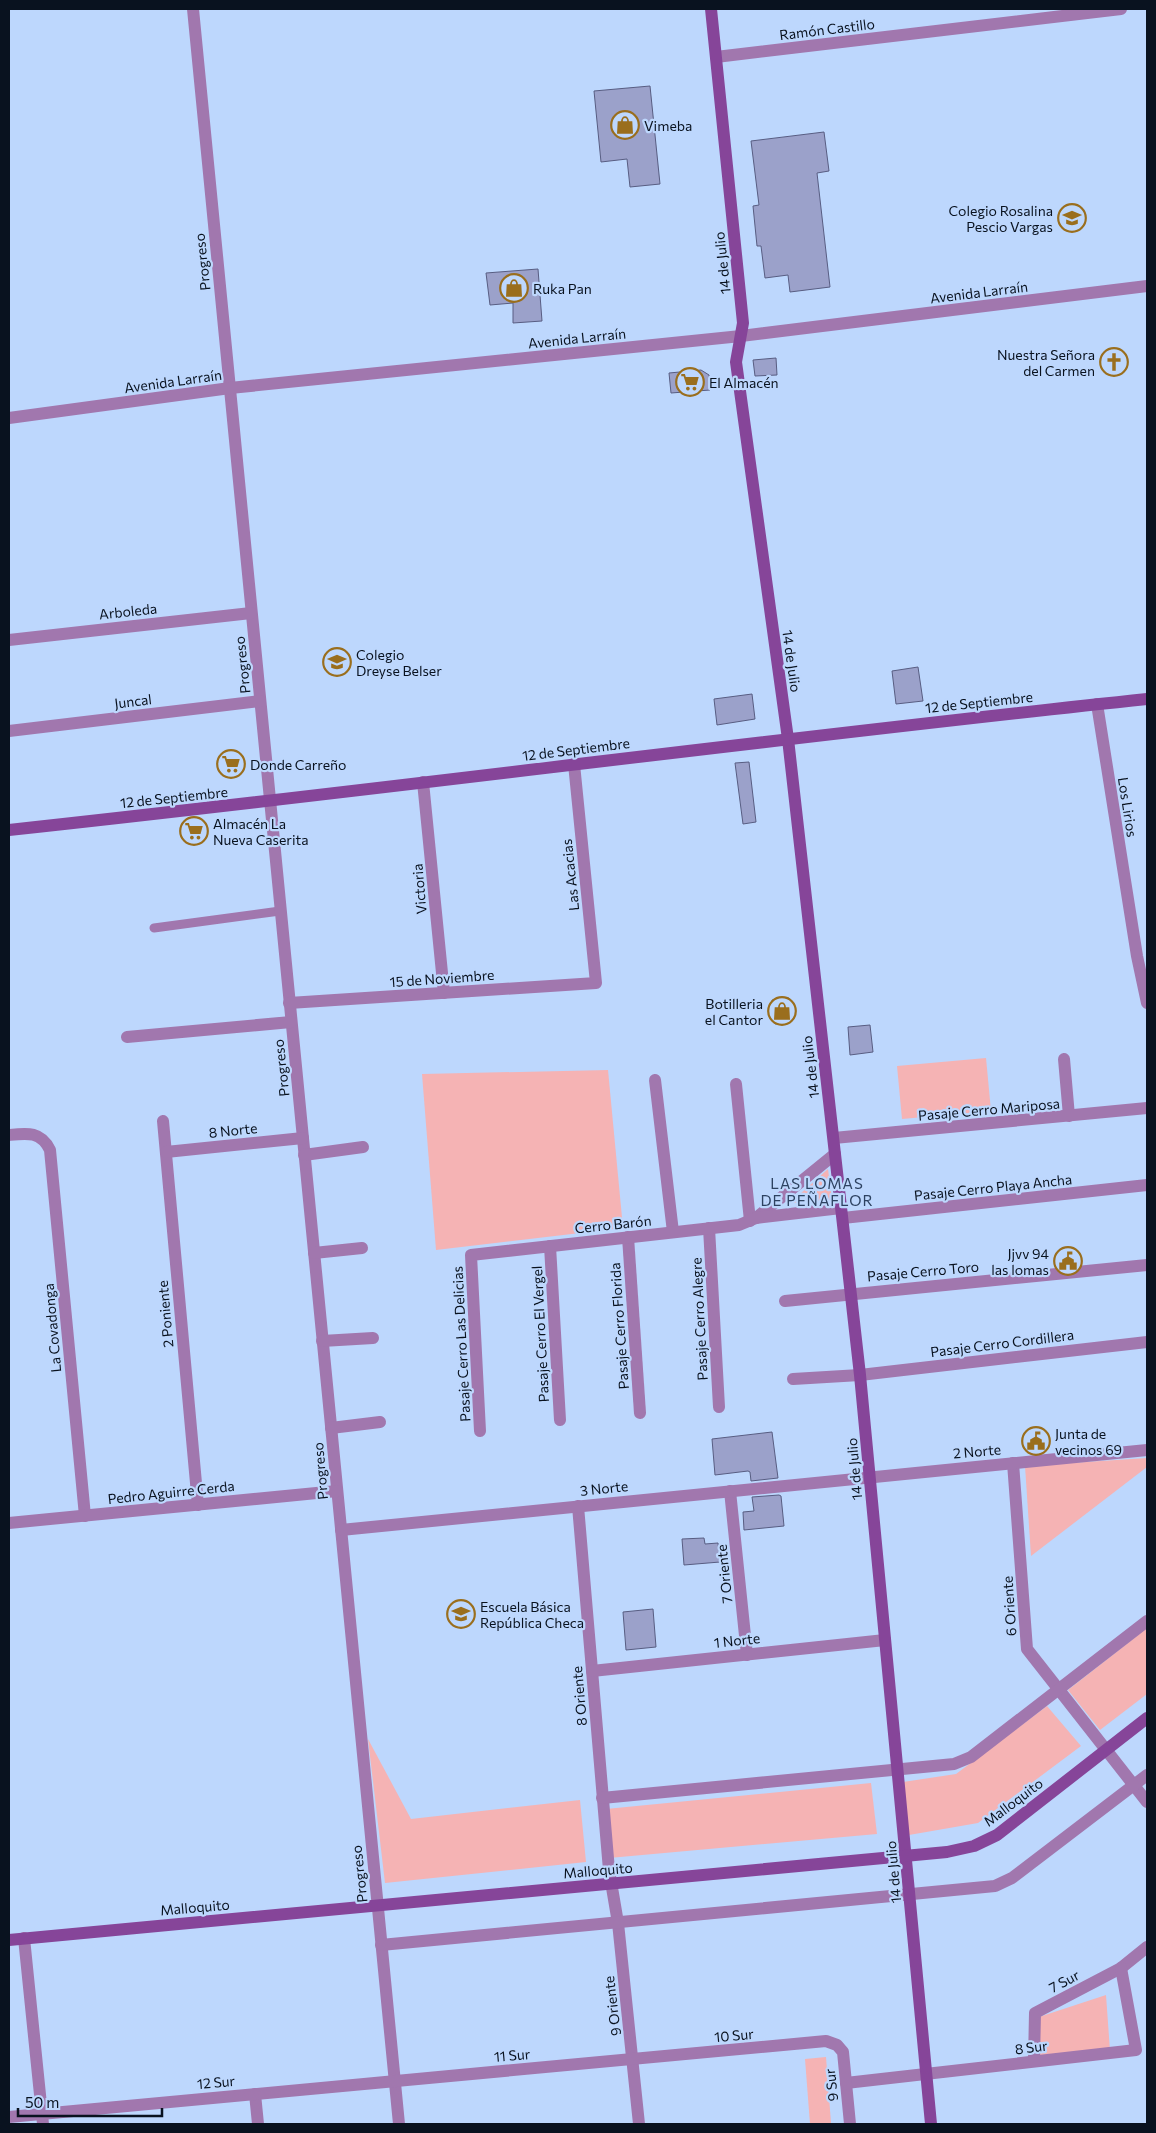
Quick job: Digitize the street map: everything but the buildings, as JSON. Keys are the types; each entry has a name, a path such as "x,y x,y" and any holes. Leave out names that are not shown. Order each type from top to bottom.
{"street":[{"name":"Progreso","path":"193,9 398,2124"},
{"name":"14 de Julio","path":"711,9 744,323 736,362 788,738 834,1138 870,1476 931,2124"},
{"name":"Ramón Castillo","path":"716,57 1121,9"},
{"name":"Avenida Larraín","path":"9,418 230,388 741,336 1147,286"},
{"name":"Arboleda","path":"9,640 252,613"},
{"name":"12 de Septiembre","path":"9,830 270,802 788,738 1147,699"},
{"name":"Juncal","path":"9,731 260,701"},
{"name":"Los Lirios","path":"1097,704 1134,940 1147,1003"},
{"name":"Las Acacias","path":"574,764 596,983"},
{"name":"Victoria","path":"423,782 444,993"},
{"name":"15 de Noviembre","path":"290,1003 596,983"},
{"path":"127,1037 291,1022"},
{"path":"1064,1059 1068,1116"},
{"path":"655,1080 674,1232"},
{"path":"736,1084 753,1219"},
{"name":"Pasaje Cerro Mariposa","path":"834,1138 1147,1108"},
{"name":"2 Poniente","path":"163,1121 198,1505"},
{"name":"La Covadonga","path":"9,1135 33,1134 43,1139 50,1150 85,1516"},
{"name":"8 Norte","path":"166,1152 302,1138"},
{"path":"304,1155 363,1147"},
{"name":"Cerro Barón","path":"471,1255 739,1225 753,1219 835,1154"},
{"name":"Pasaje Cerro Playa Ancha","path":"842,1213 1147,1185"},
{"name":"Cerro Barón","path":"753,1219 842,1213"},
{"name":"Pasaje Cerro Alegre","path":"709,1228 719,1408"},
{"name":"Pasaje Cerro Florida","path":"628,1238 640,1413"},
{"name":"Pasaje Cerro El Vergel","path":"550,1246 560,1420"},
{"path":"314,1254 362,1248"},
{"name":"Pasaje Cerro Las Delicias","path":"471,1255 480,1431"},
{"name":"Pasaje Cerro Toro","path":"785,1301 1147,1265"},
{"path":"322,1340 374,1338"},
{"name":"Pasaje Cerro Cordillera","path":"793,1379 860,1375 1147,1342"},
{"path":"331,1428 380,1422"},
{"name":"2 Norte","path":"870,1476 1147,1450"},
{"name":"6 Oriente","path":"1014,1463 1027,1649 1147,1802"},
{"name":"3 Norte","path":"340,1530 870,1476"},
{"name":"7 Oriente","path":"730,1490 747,1655"},
{"name":"Pedro Aguirre Cerda","path":"9,1523 337,1491"},
{"name":"8 Oriente","path":"578,1506 602,1798 612,1884"},
{"path":"602,1798 946,1766 963,1762 1147,1621"},
{"name":"1 Norte","path":"592,1671 885,1640"},
{"name":"Malloquito","path":"9,1940 906,1857 974,1846 997,1835 1147,1718"},
{"path":"381,1946 995,1886 1007,1882 1147,1774"},
{"name":"9 Oriente","path":"612,1884 634,2059 639,2124"},
{"path":"24,1938 42,2119"},
{"name":"7 Sur","path":"1034,2061 1034,2013 1121,1968 1147,1948"},
{"name":"8 Sur","path":"846,2083 1136,2050 1121,1968"},
{"name":"10 Sur","path":"634,2059 826,2042 837,2045"},
{"name":"9 Sur","path":"837,2045 842,2052 850,2124"},
{"name":"11 Sur","path":"394,2081 634,2059"},
{"name":"12 Sur","path":"9,2117 42,2119 255,2094 394,2081"},
{"path":"255,2094 258,2124"}],"lane":[{"path":"154,928 280,911"}],"shaded area":[{"path":"986,1058 991,1111 902,1119 897,1066"},
{"path":"608,1070 623,1228 436,1250 422,1074"},
{"path":"828,1169 832,1200 790,1203"},
{"path":"1147,1458 1147,1467 1031,1556 1025,1466"},
{"path":"1147,1628 1147,1694 1100,1730 1068,1690"},
{"path":"1047,1706 1081,1746 978,1823 909,1835 903,1782 956,1774"},
{"path":"368,1739 411,1819 580,1800 586,1862 385,1883"},
{"path":"871,1783 877,1834 609,1858 606,1809"},
{"path":"1106,1995 1110,2051 1040,2059 1039,2017"},
{"path":"826,2057 831,2123 810,2124 805,2059"}],"place":[{"name":"Vimeba","path":"625,125"},
{"name":"Colegio Rosalina Pescio Vargas","path":"1072,218"},
{"name":"Ruka Pan","path":"514,288"},
{"name":"Nuestra Señora del Carmen","path":"1114,362"},
{"name":"El Almacén","path":"690,382"},
{"name":"Colegio Dreyse Belser","path":"337,662"},
{"name":"Donde Carreño","path":"231,764"},
{"name":"Almacén La Nueva Caserita","path":"194,831"},
{"name":"Botilleria el Cantor","path":"782,1011"},
{"name":"Jjvv 94 las lomas","path":"1068,1261"},
{"name":"Junta de vecinos 69","path":"1036,1441"},
{"name":"Escuela Básica República Checa","path":"461,1614"}],"district":[{"name":"LAS LOMAS DE PEÑAFLOR","path":"817,1192"}]}
